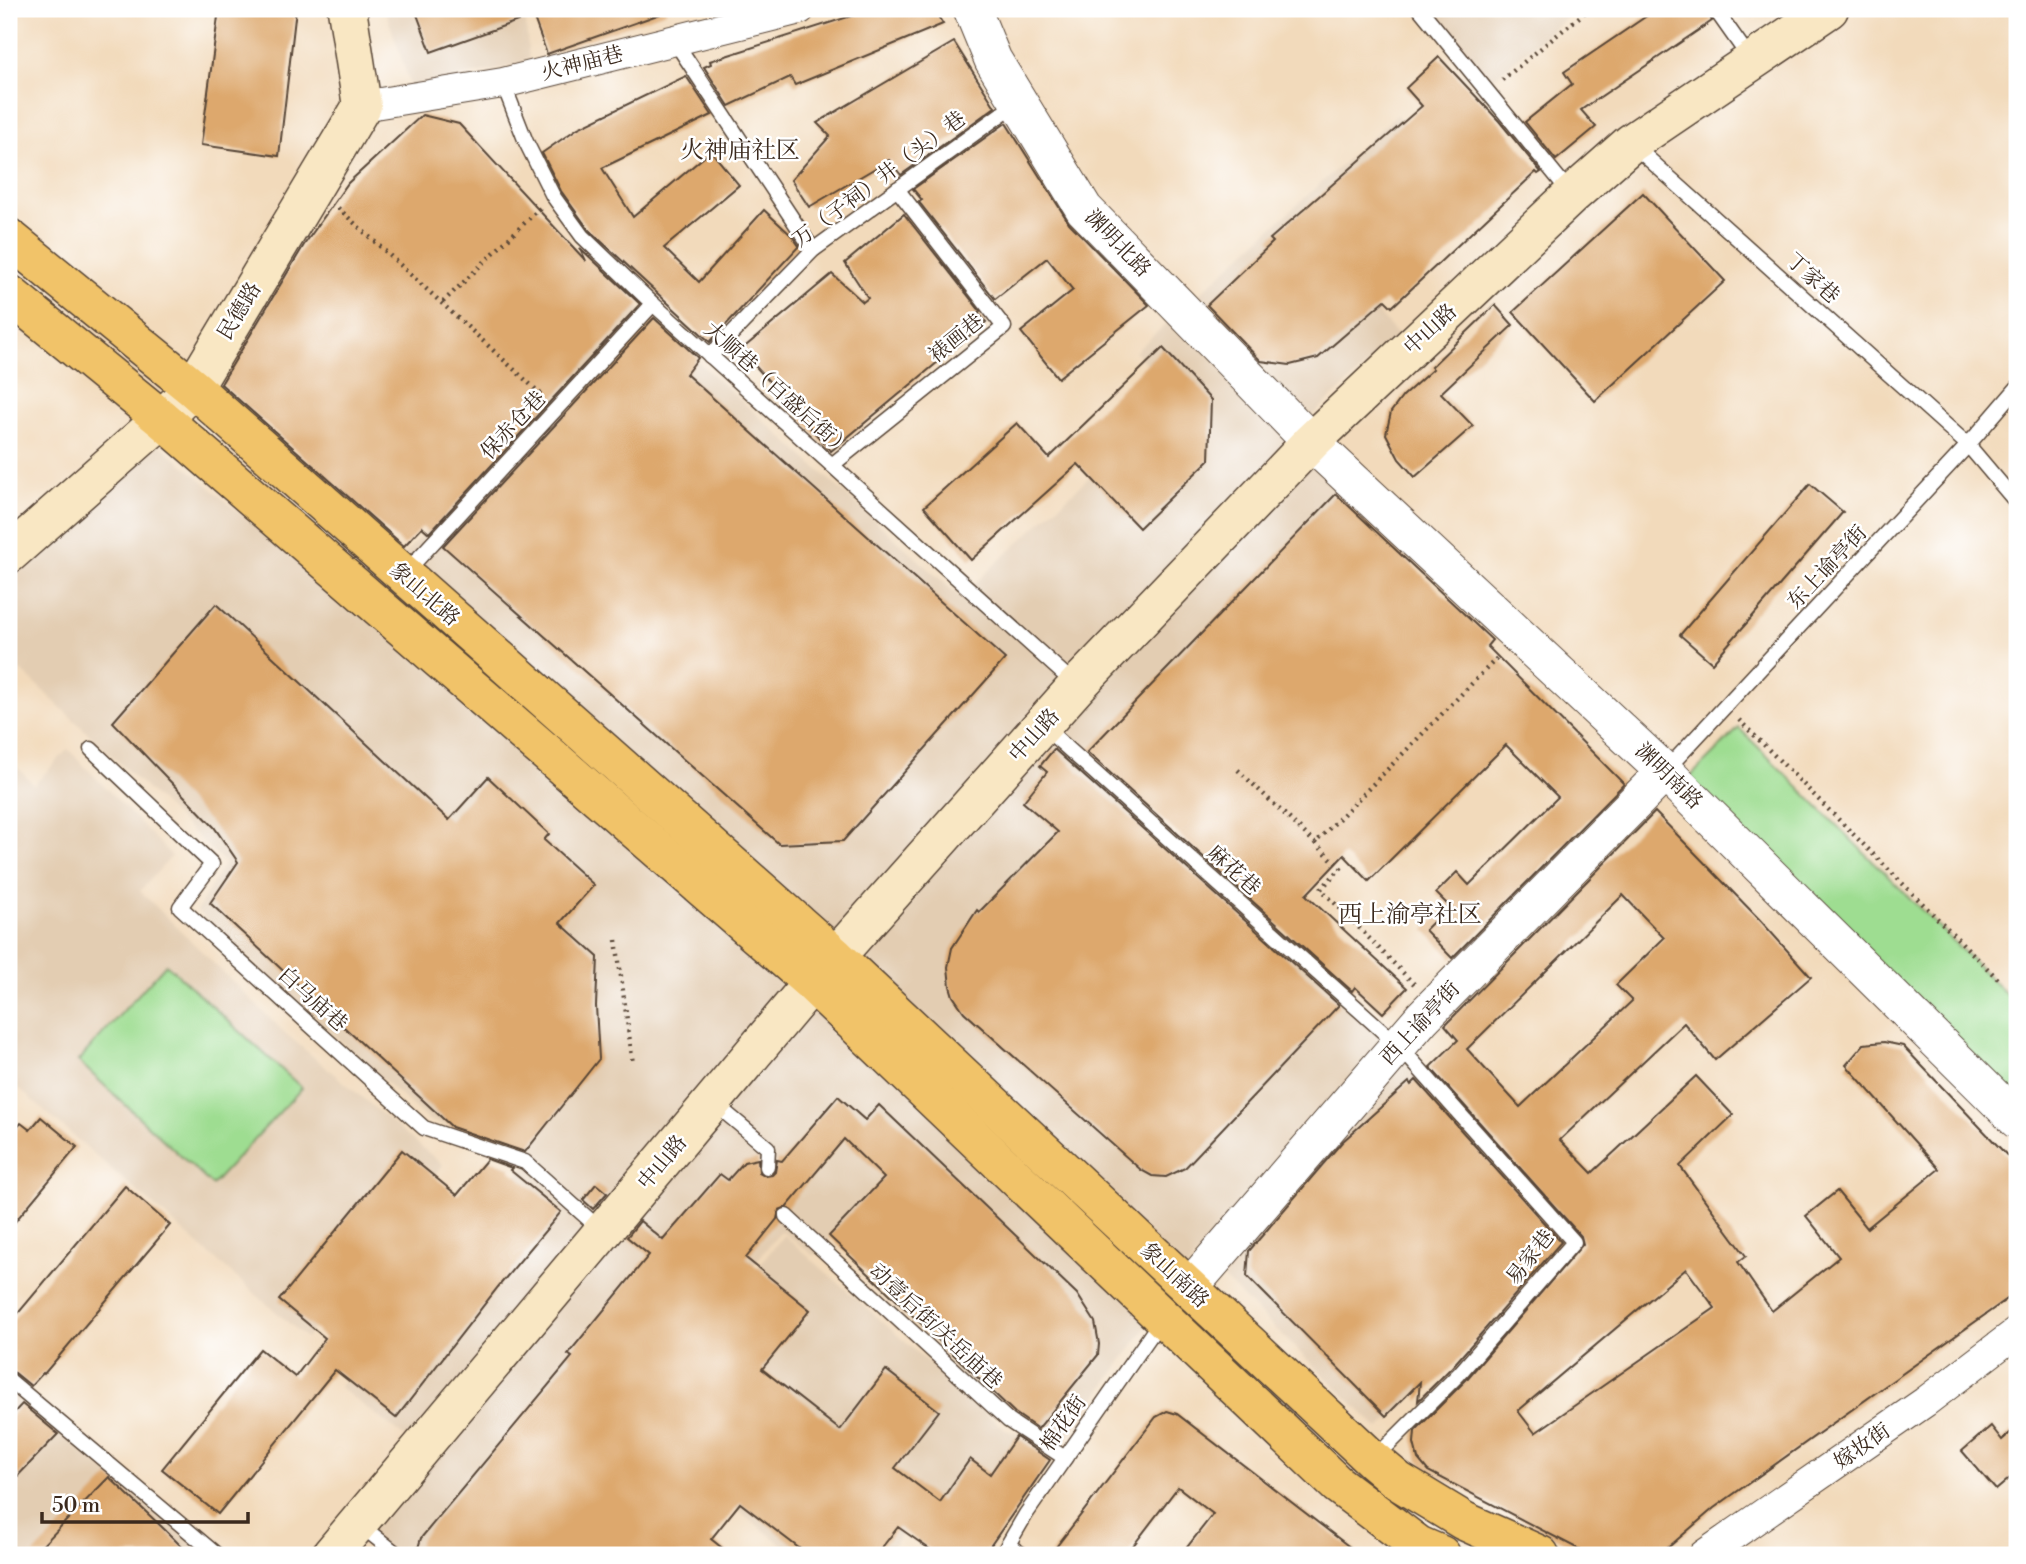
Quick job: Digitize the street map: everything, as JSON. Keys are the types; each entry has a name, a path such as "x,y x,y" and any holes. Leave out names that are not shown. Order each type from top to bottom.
{"main road":[{"path":"347,9 362,106"},
{"name":"中山路","path":"331,1555 824,970 1077,686 1311,442 1572,195 1631,143 1829,9"},
{"name":"民德路","path":"9,554 162,419 193,388 362,106"},
{"name":"象山北路","path":"9,238 193,388 403,575 824,970"},
{"name":"象山北路","path":"9,294 824,970"},
{"name":"象山南路","path":"824,970 1189,1288 1373,1461 1398,1480 1464,1521 1540,1555"},
{"name":"象山南路","path":"824,970 1163,1318 1337,1483 1423,1552"}],"street":[{"name":"火神庙巷","path":"362,106 503,83 674,40 731,17 800,9"},
{"name":"渊明北路","path":"972,9 993,60 1084,209 1311,442"},
{"name":"渊明南路","path":"1311,442 1665,772 2017,1120"},
{"name":"西上谕亭街","path":"1189,1288 1398,1045 1665,772"},
{"name":"嫁妆街","path":"1704,1555 1925,1402 2017,1332"}],"lane":[{"path":"1420,9 1572,195"},
{"path":"1715,9 1752,61"},
{"path":"674,40 813,250"},
{"name":"大顺巷（百盛后街）","path":"503,83 526,142 552,196 582,236 710,356 1077,686"},
{"name":"万（子祠）井（头）巷","path":"710,356 813,250 1018,102"},
{"name":"丁家巷","path":"1631,143 1968,445 2017,503"},
{"name":"裱画巷","path":"832,465 1004,327 897,189"},
{"name":"保赤仓巷","path":"403,575 653,304"},
{"name":"东上谕亭街","path":"1665,772 1968,445 2017,388"},
{"name":"麻花巷","path":"1043,726 1398,1045"},
{"name":"白马庙巷","path":"91,749 212,864 180,907 424,1128 525,1162 603,1232"},
{"name":"易家巷","path":"1373,1461 1459,1374 1574,1242 1398,1045"},
{"path":"713,1101 768,1148 767,1167"},
{"name":"动壹后街/关岳庙巷","path":"786,1216 1009,1421 1065,1458"},
{"name":"棉花街","path":"1005,1550 1026,1514 1163,1318"},
{"path":"10,1383 217,1555"},
{"path":"358,1523 398,1555"},
{"path":"1005,1550 1023,1555"}],"path":[{"path":"1487,91 1589,9"},
{"path":"314,186 443,302 556,409"},
{"path":"443,302 552,196"},
{"path":"1315,843 1519,636"},
{"path":"1726,707 1999,980"},
{"path":"1238,770 1341,868 1321,889 1435,1005"},
{"path":"616,940 633,1064"}],"shaded area":[{"path":"385,9 525,9 529,63 411,87"},
{"path":"1429,9 1577,9 1489,82"},
{"path":"1396,115 1453,176 1346,275 1399,337 1294,432 1366,499 1096,767 1410,1049 1575,1231 1504,1309 1379,1429 1198,1254 1060,1448 1013,1418 987,1395 1042,1338 881,1188 814,1256 781,1231 519,1555 380,1555 341,1524 409,1440 339,1387 535,1155 428,1120 197,911 225,863 21,670 9,680 9,578 159,444 353,610 634,304 960,597 1177,396 1135,352"},
{"path":"68,749 172,856 140,891 286,1034 443,1165 306,1338 18,1088 9,1099 9,758 34,785"},
{"path":"784,1235 1005,1430 1018,1434 1052,1458 984,1555 938,1555 904,1531 887,1555 795,1555 685,1468 704,1332"},
{"path":"17,1387 205,1555 9,1555 9,1397"}],"green space":[{"path":"1739,728 2017,1005 2017,1093 2012,1099 1689,778"},
{"path":"166,964 302,1088 212,1185 78,1061"}],"building":[{"path":"219,9 296,9 279,156 201,145"},
{"path":"415,9 542,9 543,12 431,52"},
{"path":"560,9 666,9 666,12 547,54 534,18"},
{"path":"873,9 933,9 943,24 795,85 790,77 729,106 704,67 711,64 710,61"},
{"path":"1657,9 1706,9 1712,21 1581,110 1596,127 1556,160 1525,122 1572,84 1564,72"},
{"path":"954,42 995,107 901,175 889,160 809,207 791,180 830,136 817,123"},
{"path":"1439,57 1499,121 1541,172 1536,172 1392,307 1385,300 1318,358 1290,365 1261,361 1207,305 1273,242 1270,239 1422,106 1406,88"},
{"path":"686,76 712,115 602,168 633,217 711,151 739,185 664,248 699,282 764,210 799,246 710,342 589,230 561,191 542,153 578,128"},
{"path":"422,115 459,124 586,261 580,248 640,304 429,533 422,527 404,546 221,384 304,245 348,183"},
{"path":"1006,123 1069,223 1149,305 1058,378 1021,332 1073,290 1047,258 995,299 919,202 922,200 913,189"},
{"path":"1643,193 1725,281 1595,401 1513,312"},
{"path":"904,214 986,322 831,451 741,350 832,274 863,302 868,298 845,263"},
{"path":"1495,305 1513,325 1441,393 1473,426 1415,477 1399,459 1386,434 1391,412 1403,396 1433,369 1431,367"},
{"path":"654,318 698,358 686,374 1005,659 843,841 779,844 443,546"},
{"path":"1163,348 1211,400 1209,460 1139,528 1078,464 971,560 924,507 1017,423 1049,458"},
{"path":"1810,484 1843,512 1712,663 1680,635"},
{"path":"1336,494 1492,640 1487,646 1624,784 1452,958 1425,930 1449,906 1436,893 1457,872 1469,885 1558,797 1506,745 1369,881 1344,855 1306,895 1407,988 1383,1013 1355,987 1352,991 1087,752"},
{"path":"216,604 449,820 488,777 549,834 544,840 594,885 560,923 598,957 596,1006 599,1059 525,1152 452,1127 210,903 238,862 214,827 113,722"},
{"path":"1054,749 1339,1005 1185,1168 1166,1177 1152,1176 1141,1170 964,1012 950,986 948,967 952,948 977,910 979,912 1058,832 1023,802 1047,772 1040,766"},
{"path":"1655,812 1760,920 1811,977 1715,1060 1684,1023 1560,1140 1592,1173 1696,1076 1733,1115 1680,1166 1746,1256 1738,1262 1772,1311 1839,1257 1806,1216 1837,1191 1867,1228 1939,1169 1846,1065 1864,1044 1884,1042 1903,1046 2017,1166 2017,1292 1714,1508 1664,1551 1590,1555 1428,1471 1418,1459 1414,1443 1415,1431 1466,1380 1583,1244 1581,1236 1430,1067 1458,1040 1445,1025","holes":["1623,895 1664,938 1616,985 1632,1001 1520,1107 1467,1049","1686,1269 1715,1308 1535,1433 1518,1411"]},
{"path":"1416,1080 1561,1242 1452,1367 1418,1401 1420,1382 1386,1416 1247,1276 1249,1251 1342,1142 1409,1082 1411,1085"},
{"path":"838,1096 865,1120 879,1105 1077,1294 1095,1322 1098,1355 1038,1429 1015,1413 829,1236 884,1178 844,1139 787,1207 779,1210 777,1219 746,1258 810,1310 762,1369 840,1430 886,1370 939,1411 895,1468 940,1502 970,1459 990,1474 1016,1437 1050,1460 984,1555 938,1555 898,1527 876,1555 808,1555 740,1503 711,1539 731,1555 416,1555 421,1538 572,1357 568,1354 649,1255 627,1237 640,1221 663,1240 720,1174 728,1180 744,1162 758,1159 759,1172 766,1176 772,1175 777,1160 782,1161"},
{"path":"41,1117 77,1147 9,1229 9,1137 21,1123 30,1130"},
{"path":"402,1150 457,1195 487,1159 512,1168 510,1170 561,1212 498,1287 396,1418 335,1370 218,1514 162,1469 260,1349 295,1377 325,1338 279,1300"},
{"path":"596,1184 607,1193 593,1209 583,1200"},
{"path":"125,1186 170,1225 31,1386 9,1371 9,1324"},
{"path":"22,1404 58,1434 9,1485 9,1418"},
{"path":"1167,1411 1177,1414 1360,1555 1181,1555 1213,1514 1178,1487 1126,1555 1050,1555 1156,1417"},
{"path":"1991,1426 2002,1440 2017,1427 2017,1472 1996,1490 1962,1451"},
{"path":"109,1477 164,1529 190,1555 33,1555"}],"district":[{"name":"火神庙社区","path":"740,150"},
{"name":"西上渝亭社区","path":"1410,914"}]}
